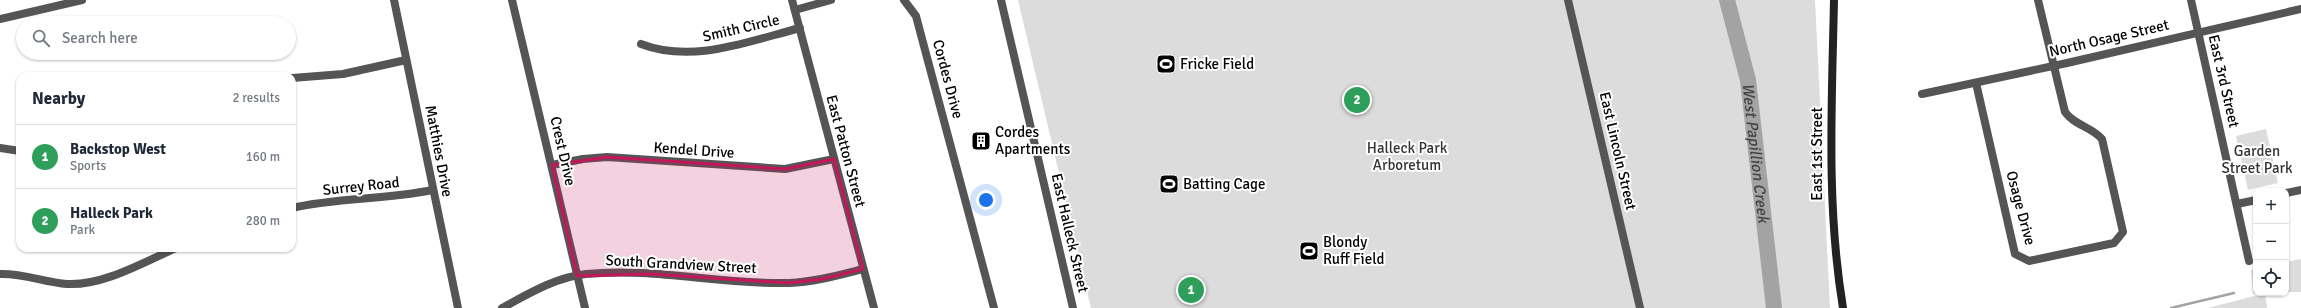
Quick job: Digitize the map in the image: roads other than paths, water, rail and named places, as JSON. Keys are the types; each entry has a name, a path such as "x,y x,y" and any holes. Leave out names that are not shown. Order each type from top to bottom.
{"main road":[{"name":"East 1st Street","path":"1834,0 1830,189 1832,222 1843,308"}],"street":[{"path":"0,19 82,0"},
{"name":"Matthies Drive","path":"394,0 432,190 458,308"},
{"name":"Crest Drive","path":"512,0 585,308"},
{"name":"East Patton Street","path":"792,0 874,308"},
{"path":"795,10 831,0"},
{"name":"Cordes Drive","path":"904,0 916,16 994,308"},
{"name":"East Halleck Street","path":"1001,0 1073,308"},
{"name":"East Lincoln Street","path":"1568,0 1640,308"},
{"path":"2038,0 2053,66"},
{"name":"East 3rd Street","path":"2191,0 2249,261"},
{"name":"North Osage Street","path":"1922,94 2053,66 2301,8"},
{"name":"Smith Circle","path":"641,44 650,48 683,52 714,51 800,28"},
{"path":"296,78 343,74 406,60"},
{"name":"Osage Drive","path":"1976,82 2015,254 2029,261 2114,243 2123,232 2102,139 2097,132 2070,118 2065,110 2053,66"},
{"path":"0,148 16,150"},
{"name":"Kendel Drive","path":"552,165 583,159 607,157 785,169 834,159"},
{"name":"Surrey Road","path":"296,207 341,201 397,197 432,190"},
{"path":"2289,192 2301,190"},
{"path":"2237,204 2253,201"},
{"path":"0,274 68,284 90,281 123,273 168,252"},
{"name":"South Grandview Street","path":"502,308 540,288 577,276 650,274 789,283 822,279 863,269"}],"waterway":[{"name":"West Papillion Creek","path":"1727,0 1748,80 1774,308"},
{"path":"2171,308 2234,293"}],"place":[{"name":"Fricke Field","path":"1166,64"},
{"name":"Halleck Park","path":"1357,100"},
{"name":"Cordes Apartments","path":"981,141"},
{"name":"Batting Cage","path":"1169,184"},
{"name":"Blondy Ruff Field","path":"1309,251"},
{"name":"Backstop West","path":"1191,290"}],"park label":[{"name":"Halleck Park Arboretum","path":"1407,156"},
{"name":"Garden Street Park","path":"2257,160"}]}
